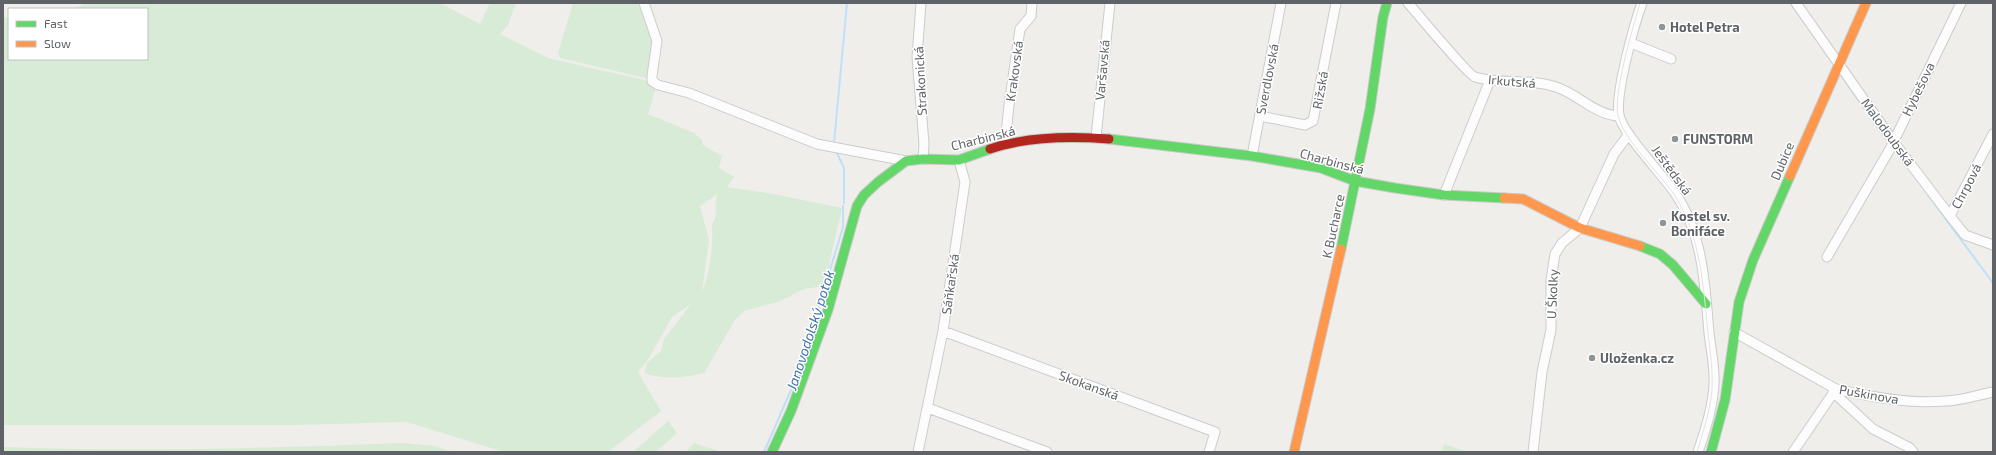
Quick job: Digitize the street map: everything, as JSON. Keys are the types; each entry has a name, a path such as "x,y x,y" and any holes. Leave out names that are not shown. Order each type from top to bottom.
{"street":[{"path":"644,3 657,41 652,81 658,85 689,93 817,144 906,161"},
{"name":"Strakonická","path":"921,3 917,57 924,144 923,159"},
{"name":"Krakovská","path":"1006,144 1009,105 1020,29 1031,16 1032,3"},
{"name":"Varšavská","path":"1096,137 1110,3"},
{"name":"Sverdlovská","path":"1252,156 1281,3"},
{"name":"Rižská","path":"1260,116 1305,125 1313,122 1336,3"},
{"name":"K Bucharce","path":"1294,452 1331,299 1370,109 1383,17 1387,3"},
{"name":"Irkutská","path":"1408,3 1473,77 1490,80 1536,83 1556,87 1608,116 1619,116"},
{"name":"Ještědská","path":"1642,3 1618,97 1619,116 1629,134 1676,195 1693,229 1703,273 1714,384 1712,402 1698,452"},
{"name":"Malodoubská","path":"1796,3 1893,141 1965,235 1993,245"},
{"name":"Dubice","path":"1734,332 1739,302 1753,260 1866,3"},
{"name":"Hybešova","path":"1827,257 1893,141 1961,3"},
{"path":"1631,43 1671,59"},
{"path":"1444,195 1490,80"},
{"name":"U Školky","path":"1533,452 1542,372 1551,330 1552,268 1555,254 1562,243 1580,228 1614,154 1629,134"},
{"name":"Chrpová","path":"1950,216 1993,134"},
{"name":"Charbinská","path":"906,161 923,159 959,160 1006,144 1068,136 1096,137 1252,156 1321,168 1355,181 1444,195 1523,199 1580,228 1630,242 1660,254 1673,265 1706,304"},
{"name":"Sáňkařská","path":"918,452 943,331 965,182 959,160"},
{"path":"772,452 791,411 828,310 857,206 864,195 878,182 906,161"},
{"name":"Skokanská","path":"943,331 1215,432 1209,452"},
{"path":"1711,452 1725,400 1734,332"},
{"name":"Puškinova","path":"1734,332 1835,390 1898,400 1945,402 1993,392"},
{"path":"1792,452 1835,390 1873,429 1910,448 1913,452"},
{"path":"928,408 1047,452"}],"green space":[{"path":"86,3 440,3 480,24 490,3 516,3 508,25 500,34 548,58 648,81 656,88 648,114 694,133 702,140 703,145 722,156 719,168 734,177 727,187 774,194 842,208 830,260 829,280 825,286 804,289 780,301 744,311 735,320 704,373 674,378 659,377 644,373 647,363 661,351 664,339 691,304 672,317 648,360 638,372 661,411 608,452 504,452 407,422 294,425 3,425 3,17 8,18 8,60 148,60 148,8 76,8","holes":["718,194 716,201 716,212 712,224 711,258 708,275 702,292 709,240 700,206"]},
{"path":"573,3 637,3 644,17 653,46 650,79 560,58 558,53"},
{"path":"668,421 677,433 656,452 633,452"},
{"path":"402,443 434,446 453,452 3,452 3,447 202,449"},
{"path":"694,443 722,452 686,452"},
{"path":"1444,444 1467,452 1441,452"}],"waterway":[{"name":"Janovodolský potok","path":"834,143 847,3"},
{"path":"1841,75 1881,132"},
{"name":"Janovodolský potok","path":"836,151 844,168 844,203"},
{"path":"1928,195 1993,283"},
{"name":"Janovodolský potok","path":"799,372 843,227 843,206"},
{"name":"Janovodolský potok","path":"764,452 797,376"}],"tram line":[{"path":"1640,3 1618,92 1618,115 1621,125 1634,146 1675,196 1684,212 1696,245 1704,297 1712,383 1708,414 1697,452"}],"traffic: fast":[{"path":"1341,249 1370,109 1383,17 1387,3"},
{"path":"1109,139 1252,156 1321,168 1355,181 1395,188 1444,195 1504,198"},
{"path":"772,452 791,411 828,310 857,206 864,195 878,182 906,161 923,159 959,160 990,149"},
{"path":"1711,452 1725,400 1739,302 1753,260 1790,176"},
{"path":"1640,246 1660,254 1673,265 1706,304"}],"traffic: slow":[{"path":"1790,176 1866,3"},
{"path":"1504,198 1523,199 1580,228 1640,246"},
{"path":"1294,452 1341,249"}],"traffic: jam":[{"path":"990,149 1034,139 1064,137 1109,139"}],"place":[{"name":"Hotel Petra","path":"1662,27"},
{"name":"FUNSTORM","path":"1675,139"},
{"name":"Kostel sv. Bonifáce","path":"1663,223"},
{"name":"Uloženka.cz","path":"1592,358"}]}
